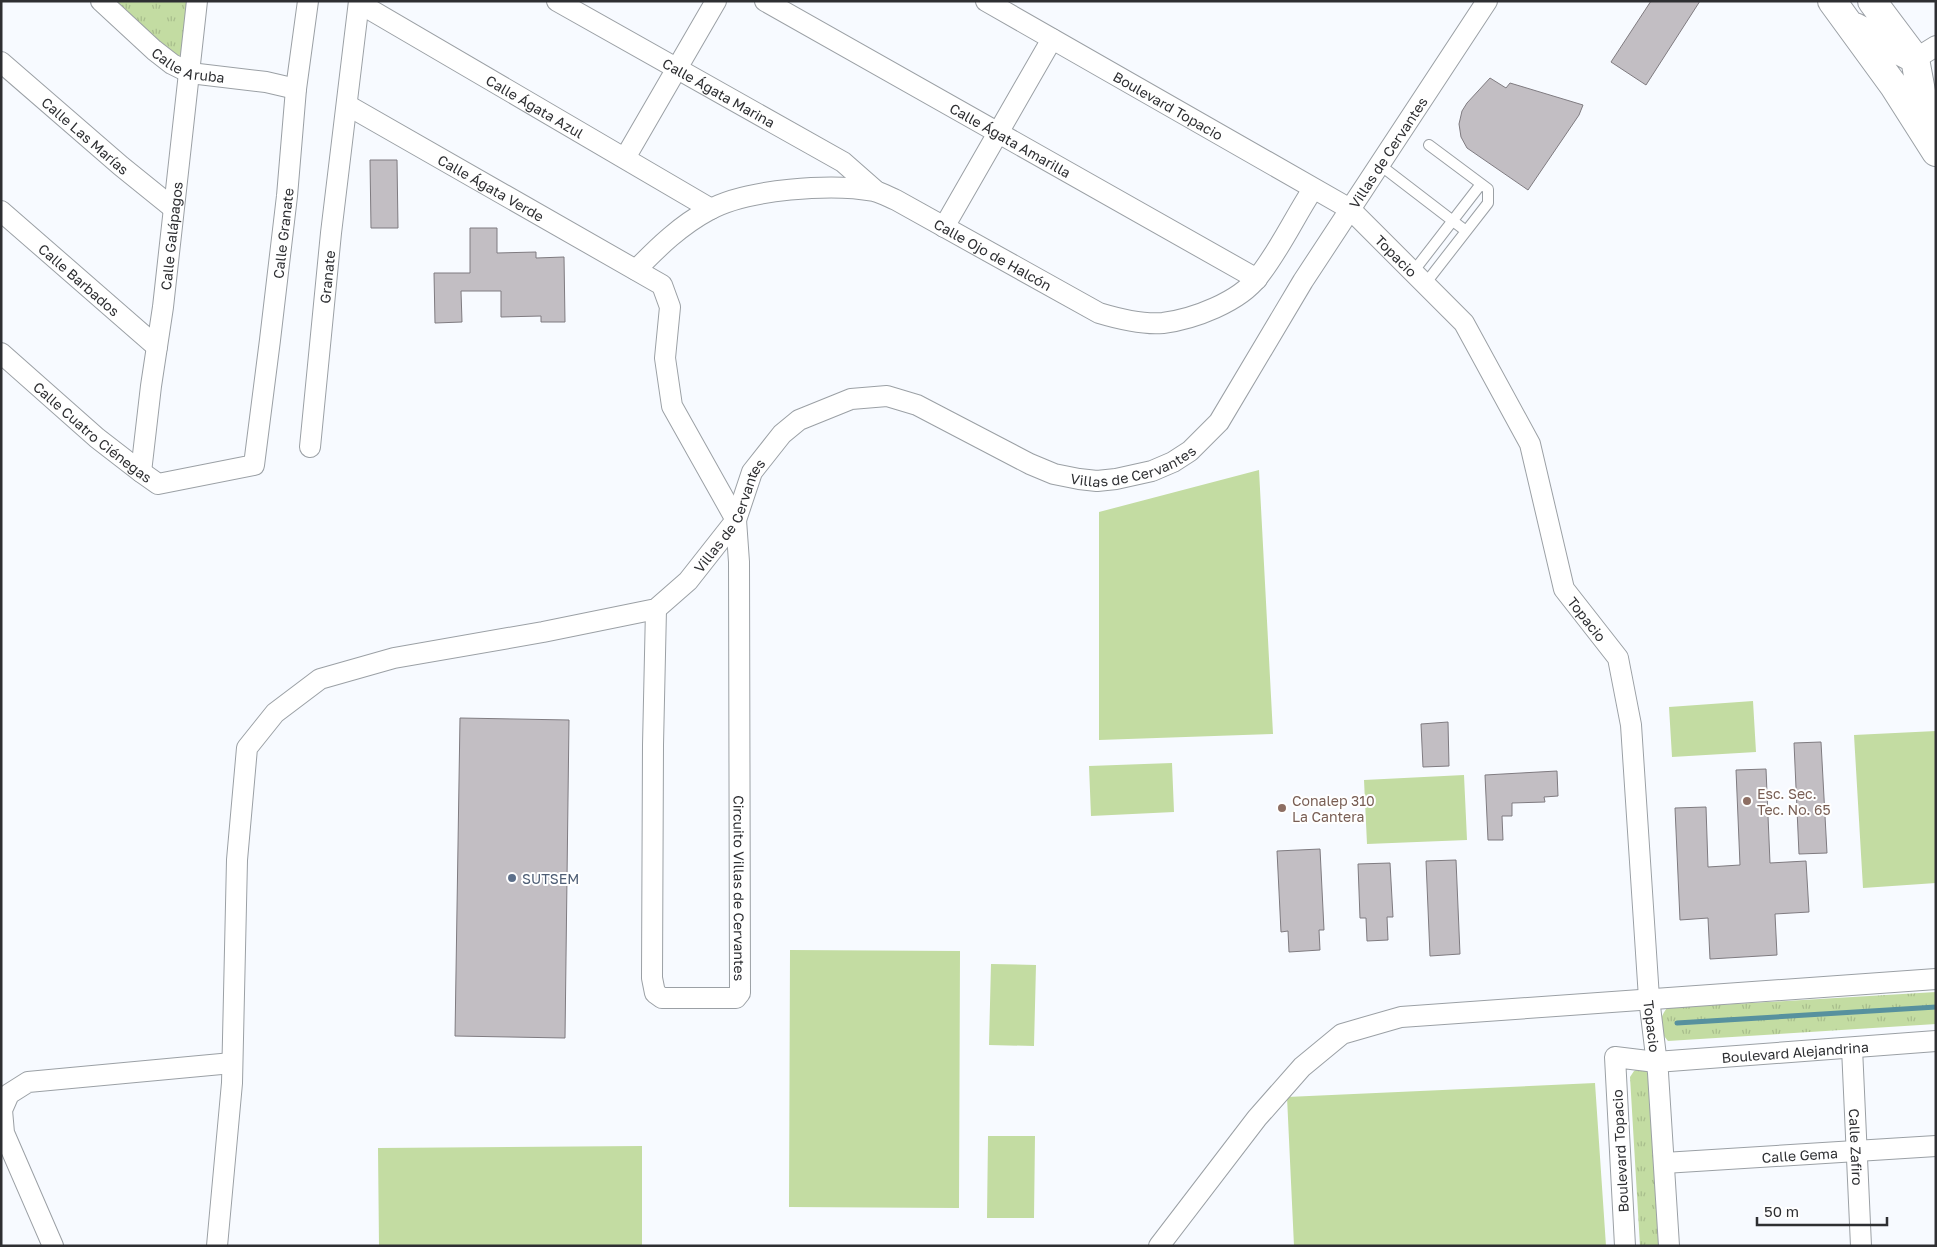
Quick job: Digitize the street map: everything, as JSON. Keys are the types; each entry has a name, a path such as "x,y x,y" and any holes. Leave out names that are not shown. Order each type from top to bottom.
{"main road":[{"path":"1832,1 1850,23 1894,86 1934,150"},
{"path":"1872,1 1925,52 1936,89"},
{"path":"1850,23 1866,34 1925,52"},
{"path":"1925,52 1934,150"}],"street":[{"name":"Calle Aruba","path":"100,1 160,55 172,64 190,73 266,82 296,89"},
{"name":"Calle Galápagos","path":"141,472 163,307 197,1"},
{"name":"Calle Granate","path":"254,465 279,263 296,89 308,1"},
{"name":"Calle Ágata Marina","path":"557,1 842,162 876,192"},
{"path":"625,158 716,1"},
{"name":"Calle Ágata Amarilla","path":"765,1 1257,279"},
{"name":"Boulevard Topacio","path":"986,1 1350,210"},
{"name":"Villas de Cervantes","path":"656,609 688,581 736,520 752,472 782,434 799,420 851,399 887,396 917,405 1030,464 1054,474 1078,479 1097,481 1116,479 1152,471 1173,462 1190,451 1219,422 1303,280 1487,1"},
{"path":"347,105 359,2"},
{"name":"Calle Ágata Azul","path":"359,2 711,209"},
{"path":"944,227 1052,40"},
{"name":"Calle Las Marías","path":"1,62 121,166 173,208"},
{"name":"Calle Ágata Verde","path":"347,105 662,285 670,307 665,358 672,406 736,520"},
{"name":"Granate","path":"310,447 331,233 347,105"},
{"name":"Calle Ojo de Halcón","path":"636,270 684,225 711,209 750,195 782,191 849,189 876,192 896,200 1099,312 1123,320 1162,323 1192,317 1235,297 1257,279 1312,189"},
{"name":"Topacio","path":"1350,210 1464,323 1530,444 1564,589 1618,658 1631,725 1649,998 1656,1062"},
{"name":"Calle Barbados","path":"1,211 157,347"},
{"name":"Calle Cuatro Ciénegas","path":"1,353 97,438 158,484 254,465"},
{"name":"Circuito Villas de Cervantes","path":"656,609 652,865 652,978 655,993 662,998 736,998 740,994 739,562 736,520"},
{"path":"217,1246 232,1063 236,860 247,748 275,713 320,679 394,658 543,632 656,609"},
{"path":"1159,1246 1257,1118 1302,1067 1342,1034 1401,1017 1936,979"},
{"name":"Boulevard Alejandrina","path":"1615,1057 1656,1062 1936,1042"},
{"name":"Calle Zafiro","path":"1852,1048 1855,1151 1861,1246"},
{"name":"Boulevard Topacio","path":"1615,1057 1625,1246"},
{"path":"1656,1062 1669,1246"},
{"path":"53,1246 4,1133 2,1110 10,1094 28,1082 232,1063"},
{"name":"Calle Gema","path":"1664,1163 1936,1146"}],"lane":[{"path":"1419,278 1466,231 1488,203 1488,189 1429,145"},
{"path":"1380,165 1466,231"},
{"path":"1419,278 1453,221 1481,184"}],"green space":[{"path":"114,1 189,1 183,54 177,57"},
{"path":"1259,470 1273,734 1099,740 1099,512"},
{"path":"1753,701 1756,752 1672,757 1669,707"},
{"path":"1936,731 1936,883 1863,888 1854,735"},
{"path":"1172,763 1174,812 1091,816 1089,766"},
{"path":"1464,775 1467,840 1367,844 1364,780"},
{"path":"790,950 960,951 959,1208 789,1207"},
{"path":"991,964 1036,965 1034,1046 989,1045"},
{"path":"1936,992 1936,1024 1668,1041 1662,1033 1660,1025 1667,1008"},
{"path":"1640,1068 1645,1070 1650,1076 1660,1246 1640,1246 1630,1077 1634,1071"},
{"path":"1595,1083 1606,1246 1294,1246 1287,1097"},
{"path":"988,1136 1035,1136 1034,1218 987,1218"},
{"path":"642,1146 642,1246 379,1246 378,1148"}],"building":[{"path":"1651,1 1700,1 1646,85 1611,62"},
{"path":"1490,78 1506,88 1510,83 1583,105 1579,115 1528,190 1467,148 1461,137 1459,124 1462,111"},
{"path":"370,160 397,160 398,228 371,228"},
{"path":"470,228 497,228 497,253 536,252 536,258 564,257 565,322 541,322 541,316 501,317 501,291 461,291 462,322 435,323 434,273 470,273"},
{"name":"SUTSEM","path":"460,718 569,720 565,1038 455,1036"},
{"path":"1448,722 1449,766 1423,767 1421,724"},
{"path":"1821,742 1827,853 1799,854 1794,743"},
{"path":"1766,769 1770,863 1806,861 1809,912 1775,914 1777,955 1710,959 1708,918 1680,920 1675,808 1706,807 1708,867 1740,865 1736,770"},
{"path":"1557,771 1558,796 1544,797 1545,802 1512,803 1512,816 1502,816 1503,840 1488,840 1485,775"},
{"path":"1320,849 1324,930 1319,930 1320,950 1289,952 1288,931 1281,932 1277,851"},
{"path":"1456,860 1460,954 1430,956 1426,861"},
{"path":"1390,863 1393,917 1387,917 1388,940 1367,941 1366,918 1360,918 1358,864"}],"waterway":[{"path":"1677,1023 1936,1007"}],"place":[{"name":"Esc. Sec. Tec. No. 65","path":"1747,801"},
{"name":"Conalep 310 La Cantera","path":"1282,808"},
{"name":"SUTSEM","path":"512,878"}]}
